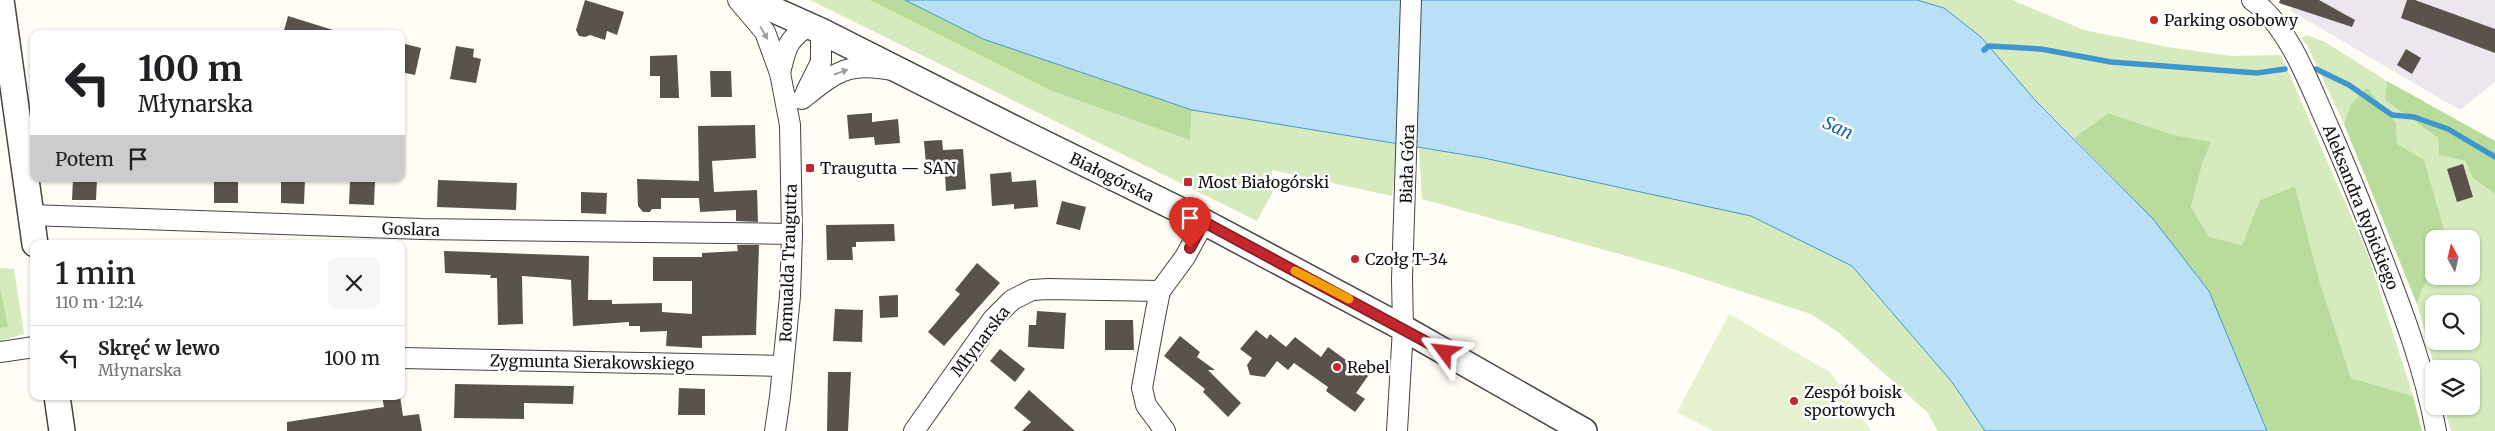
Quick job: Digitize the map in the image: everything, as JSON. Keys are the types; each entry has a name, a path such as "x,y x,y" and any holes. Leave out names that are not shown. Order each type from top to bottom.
{"street":[{"path":"1,0 34,240"},
{"name":"Romualda Traugutta","path":"738,0 765,32 780,73 790,125 792,234 790,304 775,431"},
{"path":"752,0 816,28"},
{"name":"Biała Góra","path":"1403,328 1402,279 1411,0"},
{"name":"Aleksandra Rybickiego","path":"2252,0 2266,10 2297,56 2348,171 2408,325 2429,390 2436,431"},
{"name":"Romualda Traugutta","path":"780,73 786,47 796,34 816,28 821,62 790,125"},
{"name":"Białogórska","path":"816,28 1016,130 1204,222 1403,328 1584,431"},
{"name":"Romualda Traugutta","path":"802,99 834,73 850,68 872,66 907,74"},
{"name":"Goslara","path":"30,215 432,230 792,234"},
{"path":"1165,431 1146,405 1142,388 1160,291 1185,257 1204,222"},
{"name":"Młynarska","path":"914,431 993,319 1012,300 1032,290 1048,289 1160,291"},
{"path":"1397,431 1403,328"},
{"path":"0,352 30,348"},
{"name":"Zygmunta Sierakowskiego","path":"405,358 783,366"},
{"path":"58,400 62,431"}],"shaded area":[{"path":"2287,0 2495,0 2495,82 2460,110 2291,11 2294,3"}],"green space":[{"path":"810,0 869,0 1049,90 1190,139 1192,110 1398,144 1392,196 1272,170 1272,193 1257,221"},
{"path":"869,0 905,0 983,39 1192,110 1190,140 1049,90"},
{"path":"1917,0 2012,0 2084,30 2168,47 2230,56 2281,55 2368,255 2413,396 2351,378 2320,283 2295,186 2260,200 2242,245 2209,237 2191,207 2210,142 2174,135 2108,113 2074,138 1944,8"},
{"path":"2307,35 2325,42 2387,81 2385,100 2438,138 2439,155 2465,161 2473,178 2495,194 2495,431 2451,431 2447,415 2480,415 2480,360 2433,360 2430,350 2480,350 2480,295 2425,295 2425,333 2417,304 2425,285 2480,285 2480,230 2444,230 2424,161 2397,144 2396,123 2367,89 2351,104 2344,124 2307,45 2301,38"},
{"path":"2387,81 2495,141 2495,194 2473,178 2465,161 2439,155 2438,138 2385,100"},
{"path":"2367,88 2396,123 2397,144 2424,160 2444,230 2425,230 2425,285 2417,304 2344,124 2351,104"},
{"path":"2108,113 2174,135 2211,142 2203,161 2191,207 2209,237 2242,245 2260,200 2295,186 2320,283 2351,378 2413,396 2422,431 2267,431 2209,291 2153,219 2074,138"},
{"path":"1419,148 1484,158 1751,216 1852,266 1952,382 1985,431 1938,431 1927,412 1839,333 1811,314 1673,269 1422,199"},
{"path":"0,268 14,269 24,334 0,341"},
{"path":"0,287 8,327 0,328"},
{"name":"Zespół boisk sportowych","path":"1729,314 1830,372 1871,431 1713,431 1677,412"}],"water":[{"name":"San","path":"905,0 1917,0 1944,8 1981,37 2035,100 2153,219 2209,291 2267,431 1985,431 1952,382 1852,266 1751,216 1484,158 1192,110 983,39"}],"building":[{"path":"585,0 624,12 617,35 607,31 605,40 590,35 585,37 579,36 576,30"},
{"path":"2280,0 2319,0 2355,20 2352,27 2279,3"},
{"path":"2407,0 2415,0 2495,29 2495,53 2401,18"},
{"path":"288,16 333,30 284,30"},
{"path":"405,44 421,48 415,75 405,73"},
{"path":"456,46 474,49 473,57 481,59 476,83 450,79"},
{"path":"2406,49 2421,58 2412,74 2397,65"},
{"path":"677,55 679,98 660,98 660,76 650,76 650,56"},
{"path":"710,71 731,71 732,97 711,97"},
{"path":"872,113 872,122 898,119 900,143 875,145 874,137 849,139 847,115"},
{"path":"755,125 756,158 712,161 714,192 757,190 758,222 736,221 736,210 700,212 699,198 661,198 661,209 652,209 650,212 643,212 638,206 637,179 699,181 698,126"},
{"path":"942,140 943,150 963,149 966,189 946,191 945,175 927,176 924,141"},
{"path":"2463,164 2473,197 2457,202 2447,169"},
{"path":"1011,172 1012,182 1036,180 1038,207 1014,209 1014,204 992,206 990,174"},
{"path":"438,180 517,183 516,210 437,207"},
{"path":"73,182 97,182 96,200 72,200"},
{"path":"214,182 238,182 238,203 214,203"},
{"path":"281,182 305,182 304,204 281,203"},
{"path":"350,182 375,182 374,205 349,204"},
{"path":"581,192 607,193 606,214 581,213"},
{"path":"1062,201 1086,207 1080,230 1056,224"},
{"path":"894,224 895,241 856,242 856,247 852,247 853,260 827,260 826,225"},
{"path":"737,245 759,245 756,335 702,336 702,348 666,346 667,331 640,332 640,326 629,326 629,322 573,326 571,280 522,276 523,324 498,325 497,278 490,278 491,275 445,273 444,251 589,256 588,300 612,300 612,304 662,303 662,312 692,314 692,281 653,281 653,257 702,257 702,253 738,251"},
{"path":"977,263 1000,283 944,346 928,332 960,294 955,290"},
{"path":"898,295 898,317 880,318 879,296"},
{"path":"835,309 863,310 862,342 833,341"},
{"path":"1037,311 1066,313 1064,349 1028,347 1029,325 1036,325"},
{"path":"1105,320 1133,320 1134,350 1105,350"},
{"path":"1256,330 1267,339 1270,334 1286,347 1295,337 1321,357 1328,347 1368,376 1356,393 1365,399 1355,412 1326,391 1328,387 1294,363 1288,370 1277,361 1265,377 1250,375 1247,365 1252,358 1240,349"},
{"path":"1180,336 1200,352 1197,357 1215,370 1208,370 1241,403 1228,417 1203,392 1205,389 1164,356"},
{"path":"1000,349 1025,369 1015,382 990,361"},
{"path":"828,372 851,372 848,431 827,431"},
{"path":"455,384 574,386 573,404 524,403 524,419 454,418"},
{"path":"679,388 705,389 705,415 678,415"},
{"path":"1029,390 1075,431 1022,431 1031,422 1014,408"},
{"path":"383,400 401,400 403,416 419,414 422,431 287,431 287,422 384,407"}],"waterway":[{"path":"1984,50 1989,46 2041,49 2111,62 2257,73 2285,69"},
{"path":"2316,69 2349,85 2392,115 2414,117 2448,129 2495,157"}],"slow traffic":[{"path":"1295,271 1349,299"}],"place":[{"name":"Parking osobowy","path":"2154,20"},
{"name":"Traugutta — SAN","path":"810,168"},
{"name":"Most Białogórski","path":"1188,182"},
{"name":"Czołg T-34","path":"1355,259"},
{"name":"Rebel","path":"1337,367"},
{"name":"Zespół boisk sportowych","path":"1794,401"}],"route":[{"path":"1190,248 1204,222 1445,352"}]}
